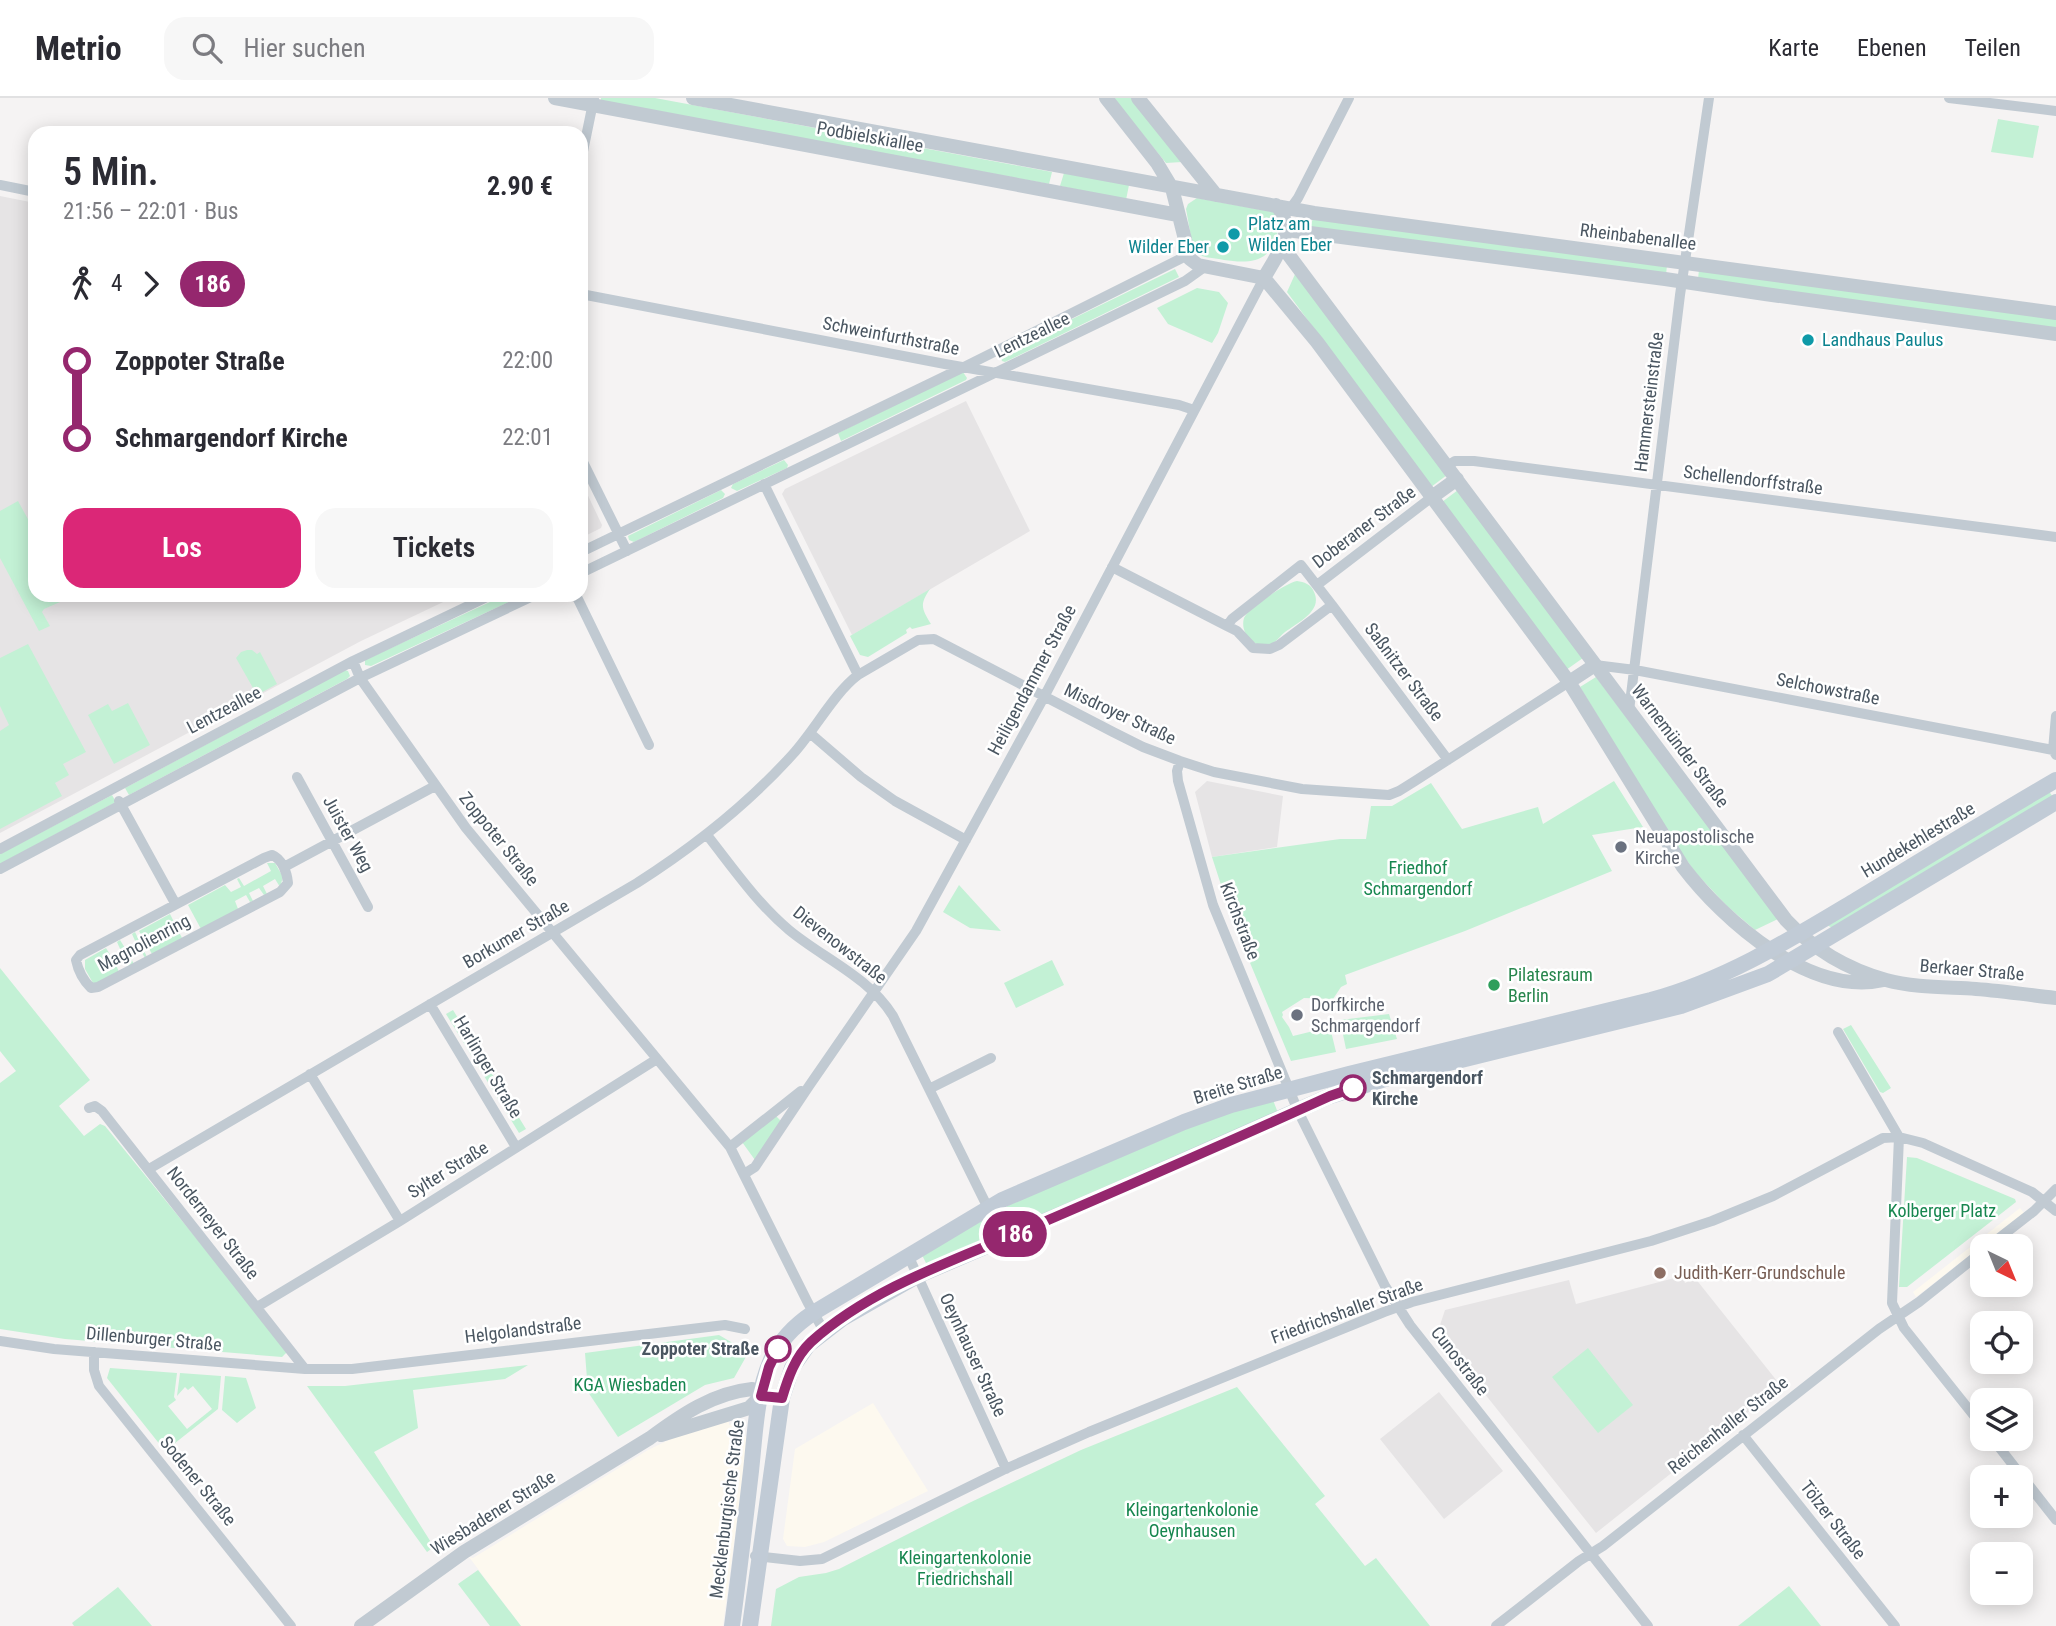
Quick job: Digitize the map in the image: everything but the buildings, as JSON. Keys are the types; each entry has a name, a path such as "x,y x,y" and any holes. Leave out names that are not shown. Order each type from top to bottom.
{"main road":[{"name":"Hundekehlestraße","path":"1799,934 2056,780"},
{"path":"750,1626 782,1398 787,1381 808,1345 824,1331 871,1301 917,1276 1330,1096 1388,1078 1681,1006 1771,973 2056,802"},
{"name":"Breite Straße","path":"761,1396 769,1367 778,1349 799,1323 813,1312 988,1208 1063,1174 1184,1122 1231,1105 1673,994 1726,973 1799,934"},
{"name":"Mecklenburgische Straße","path":"732,1626 761,1396"}],"street":[{"name":"Podbielskiallee","path":"555,98 593,101 1178,215"},
{"name":"Podbielskiallee","path":"693,98 1172,188"},
{"path":"1106,98 1157,163 1172,188 1188,255 1193,262 1264,278 1311,334 1569,682 1683,867 1736,924 1770,949"},
{"path":"1138,98 1216,195"},
{"path":"1264,278 1282,246 1285,215 1349,98"},
{"name":"Hammersteinstraße","path":"1629,710 1681,282 1709,98"},
{"path":"1949,98 2056,111"},
{"path":"588,126 593,101"},
{"path":"1056,191 1060,167"},
{"path":"0,185 28,191"},
{"path":"1172,188 1216,195"},
{"name":"Rheinbabenallee","path":"1216,195 1285,215 1681,282 2056,334"},
{"name":"Rheinbabenallee","path":"1285,215 1314,213 2056,313"},
{"name":"Warnemünder Straße","path":"1282,246 1786,920 1815,947"},
{"name":"Lentzeallee","path":"588,549 964,367 1188,255"},
{"name":"Lentzeallee","path":"588,570 1185,281 1206,266"},
{"name":"Heiligendammer Straße","path":"744,1174 755,1167 916,931 1044,697 1264,278"},
{"name":"Schweinfurthstraße","path":"588,296 1179,405 1194,410"},
{"path":"787,453 795,468"},
{"name":"Schellendorffstraße","path":"1447,466 1455,461 1474,461 2056,537"},
{"path":"588,472 627,551"},
{"path":"1432,497 1457,479"},
{"path":"723,483 731,500"},
{"path":"764,484 858,675"},
{"name":"Doberaner Straße","path":"1317,585 1432,497"},
{"path":"1227,626 1232,619 1301,565 1317,585"},
{"path":"1112,567 1237,631 1253,648 1270,649 1279,645 1332,605"},
{"name":"Saßnitzer Straße","path":"1317,585 1448,760"},
{"name":"Lentzeallee","path":"0,849 352,661 476,602"},
{"name":"Lentzeallee","path":"0,869 360,678 520,602"},
{"path":"579,602 649,746"},
{"name":"Misdroyer Straße","path":"858,675 918,640 939,640 1143,747 1180,761 1214,772 1289,787 1389,795 1569,682"},
{"path":"352,661 360,678"},
{"path":"1569,682 1595,664"},
{"name":"Selchowstraße","path":"1595,664 2055,753"},
{"name":"Borkumer Straße","path":"149,1169 646,877 707,835 757,791 810,734 848,683 858,675"},
{"name":"Zoppoter Straße","path":"360,678 466,828 730,1147 824,1331"},
{"path":"2055,753 2056,716"},
{"path":"810,734 895,800 966,840"},
{"name":"Kirchstraße","path":"1180,761 1178,780 1213,905 1289,1089"},
{"name":"Juister Weg","path":"297,777 368,907"},
{"path":"284,867 435,786"},
{"path":"113,789 121,805"},
{"name":"Magnolienring","path":"121,805 175,903"},
{"name":"Dievenowstraße","path":"707,835 751,891 778,919 799,937 860,978 893,1016 988,1208"},
{"name":"Magnolienring","path":"264,858 278,858 284,867 288,883 280,892 98,987 91,988 77,966 76,960 80,955 175,903 264,858"},
{"name":"Berkaer Straße","path":"1815,947 1841,962 1886,980 2056,998"},
{"name":"Berkaer Straße","path":"1770,949 1816,973 1840,980 1860,983 1886,980"},
{"name":"Harlinger Straße","path":"430,1004 516,1147"},
{"path":"1838,1032 1899,1137 1892,1303 1904,1328 1970,1411"},
{"path":"929,1089 991,1058"},
{"name":"Sylter Straße","path":"257,1307 400,1221 657,1059"},
{"path":"310,1074 400,1221"},
{"name":"Heiligendammer Straße","path":"730,1147 808,1086"},
{"name":"Cunostraße","path":"1289,1089 1385,1286 1410,1325 1648,1626"},
{"name":"Norderneyer Straße","path":"89,1108 95,1106 102,1111 305,1369"},
{"path":"1899,1137 1920,1142 2032,1192 2056,1211"},
{"name":"Friedrichshaller Straße","path":"742,1554 800,1561 822,1559 1006,1469 1149,1406 1398,1307 1651,1241 1703,1224 1773,1196 1883,1138 1899,1137"},
{"path":"2004,1234 2056,1189"},
{"name":"Oeynhauser Straße","path":"908,1255 1006,1469"},
{"name":"Reichenhaller Straße","path":"1496,1626 1970,1261"},
{"name":"Helgolandstraße","path":"305,1369 352,1368 725,1325 745,1329"},
{"name":"Dillenburger Straße","path":"0,1340 54,1349 305,1369"},
{"name":"Sodener Straße","path":"94,1352 94,1370 99,1386 291,1626"},
{"path":"761,1396 782,1398"},
{"name":"Wiesbadener Straße","path":"361,1626 464,1552 650,1438 749,1408 761,1396"},
{"name":"Tölzer Straße","path":"1743,1435 1895,1626"},
{"path":"2002,1451 2056,1520"}],"shaded area":[{"path":"0,196 28,202 28,602 443,602 361,641 0,833"},
{"path":"966,401 1030,531 852,635 782,494 785,489"},
{"path":"588,496 602,525 588,534"},
{"path":"1207,781 1283,796 1277,847 1212,857 1195,792"},
{"path":"2020,1208 2024,1213 1997,1234 1987,1234"},
{"path":"1970,1247 1970,1255 1916,1297 1913,1292"},
{"path":"1682,1276 1685,1283 1695,1278 1781,1386 1596,1533 1437,1334 1445,1310 1569,1280 1576,1304"},
{"path":"1439,1392 1503,1471 1444,1519 1380,1439"},
{"path":"873,1403 928,1491 824,1542 805,1547 787,1546 783,1539 795,1449"},
{"path":"729,1421 729,1425 741,1425 744,1436 748,1437 723,1626 521,1626 469,1557 473,1558 648,1450 673,1438"}],"green space":[{"path":"601,98 655,98 1052,172 1049,184 601,101"},
{"path":"1113,98 1131,98 1182,162 1166,163"},
{"path":"1998,119 2039,126 2033,158 1991,152"},
{"path":"1064,173 1129,185 1126,200 1060,186"},
{"path":"1197,198 1274,212 1278,229 1272,247 1262,257 1240,262 1196,254 1186,209 1188,204"},
{"path":"1313,218 1667,265 1666,275 1310,228"},
{"path":"1175,269 1179,277 1005,362 1002,361 1000,354"},
{"path":"1699,269 2056,317 2056,329 1698,280"},
{"path":"1296,272 1447,475 1431,487 1287,292"},
{"path":"1197,288 1219,292 1228,303 1212,343 1168,324 1157,308"},
{"path":"963,372 966,380 841,441 838,433"},
{"path":"784,460 787,468 737,491 731,488 733,484"},
{"path":"721,490 725,494 723,498 634,542 629,540 628,536"},
{"path":"1458,490 1583,658 1566,670 1442,502"},
{"path":"18,501 28,519 28,602 60,602 44,609 42,612 50,626 39,631 0,558 0,511"},
{"path":"1297,581 1313,589 1316,599 1312,610 1273,643 1256,644 1244,630 1244,618 1252,608"},
{"path":"930,589 923,607 931,624 912,629 910,627 906,630 907,633 868,657 860,655 850,636"},
{"path":"490,602 509,602 371,666 365,665 365,660"},
{"path":"28,644 86,752 63,764 69,775 55,783 62,796 0,829 0,731 9,725 0,706 0,658"},
{"path":"247,650 257,654 260,652 277,684 257,695 236,658"},
{"path":"345,670 350,676 347,679 129,795 125,788"},
{"path":"1596,677 1778,919 1755,930 1727,906 1695,872 1580,687"},
{"path":"128,703 150,745 114,764 88,715 108,704 112,711"},
{"name":"Friedhof Schmargendorf","path":"1614,781 1643,827 1592,835 1612,871 1465,931 1345,975 1347,984 1341,987 1333,999 1304,998 1282,1012 1293,1036 1330,1027 1336,1052 1291,1061 1233,922 1212,857 1340,839 1366,839 1371,806 1392,806 1431,783 1462,829 1538,807 1543,824"},
{"path":"2048,790 2053,797 1834,929 1827,925"},
{"path":"112,795 116,802 0,864 0,854"},
{"path":"267,863 275,863 283,877 280,887 275,879 263,886 267,894 264,895 259,888 249,893 253,901 250,902 246,895 235,901 238,909 201,929 188,905 225,885 231,892 241,887 237,879 239,878 244,886 271,871"},
{"path":"959,885 1001,931 970,928 943,912"},
{"path":"170,914 182,938 152,954 139,931"},
{"path":"135,932 147,957 145,958 141,951 130,957 134,964 129,967 125,960 116,965 119,972 99,983 93,983 85,969 85,960 106,948 111,956 121,951 117,942 120,940 125,948 136,943 132,934"},
{"path":"1052,960 1064,985 1016,1008 1004,983"},
{"path":"0,968 90,1080 59,1106 84,1136 100,1124 105,1126 288,1351 282,1357 65,1339 0,1329 0,1083 16,1071 0,1051"},
{"path":"453,1010 526,1129 519,1133 446,1014"},
{"path":"1389,1014 1397,1039 1346,1049 1340,1020"},
{"path":"1851,1025 1891,1088 1883,1093 1843,1029"},
{"path":"1273,1100 1278,1113 927,1265 922,1255 1011,1204 1212,1118"},
{"path":"775,1115 782,1122 755,1160 742,1142"},
{"name":"Kolberger Platz","path":"1907,1157 1917,1158 2015,1199 2016,1202 1975,1234 1970,1234 1970,1238 1907,1287 1899,1287"},
{"name":"KGA Wiesbaden","path":"719,1335 743,1349 747,1355 734,1378 705,1385 618,1437 588,1392 585,1353"},
{"path":"1588,1348 1633,1405 1598,1433 1552,1377"},
{"path":"528,1365 505,1379 413,1390 418,1428 374,1452 434,1547 427,1552 307,1386 345,1386"},
{"path":"110,1368 177,1373 174,1397 176,1400 168,1406 187,1429 212,1409 193,1386 188,1390 185,1387 177,1396 180,1373 221,1376 218,1409 165,1451 107,1378"},
{"path":"225,1376 246,1378 256,1408 237,1423 222,1410"},
{"name":"Kleingartenkolonie Oeynhausen","path":"1237,1387 1325,1496 1315,1504 1365,1566 1376,1558 1430,1626 771,1626 776,1589 799,1577 839,1569 1081,1450"},
{"path":"478,1570 521,1626 490,1626 458,1584"},
{"path":"1789,1586 1821,1626 1738,1626"},
{"path":"118,1587 152,1626 74,1626 72,1623"}],"bus line":[{"name":"186","path":"778,1349 771,1360 761,1396 782,1398 792,1368 808,1345 843,1318 886,1292 917,1276 1353,1088"}],"place":[{"name":"Platz am Wilden Eber","path":"1234,234"},
{"name":"Wilder Eber","path":"1223,247"},
{"name":"Landhaus Paulus","path":"1808,340"},
{"name":"Neuapostolische Kirche","path":"1621,847"},
{"name":"Pilatesraum Berlin","path":"1494,985"},
{"name":"Dorfkirche Schmargendorf","path":"1297,1015"},
{"name":"Schmargendorf Kirche","path":"1353,1088"},
{"name":"Judith-Kerr-Grundschule","path":"1660,1273"},
{"name":"Zoppoter Straße","path":"778,1349"}],"park label":[{"name":"Kleingartenkolonie Friedrichshall","path":"965,1568"}]}
